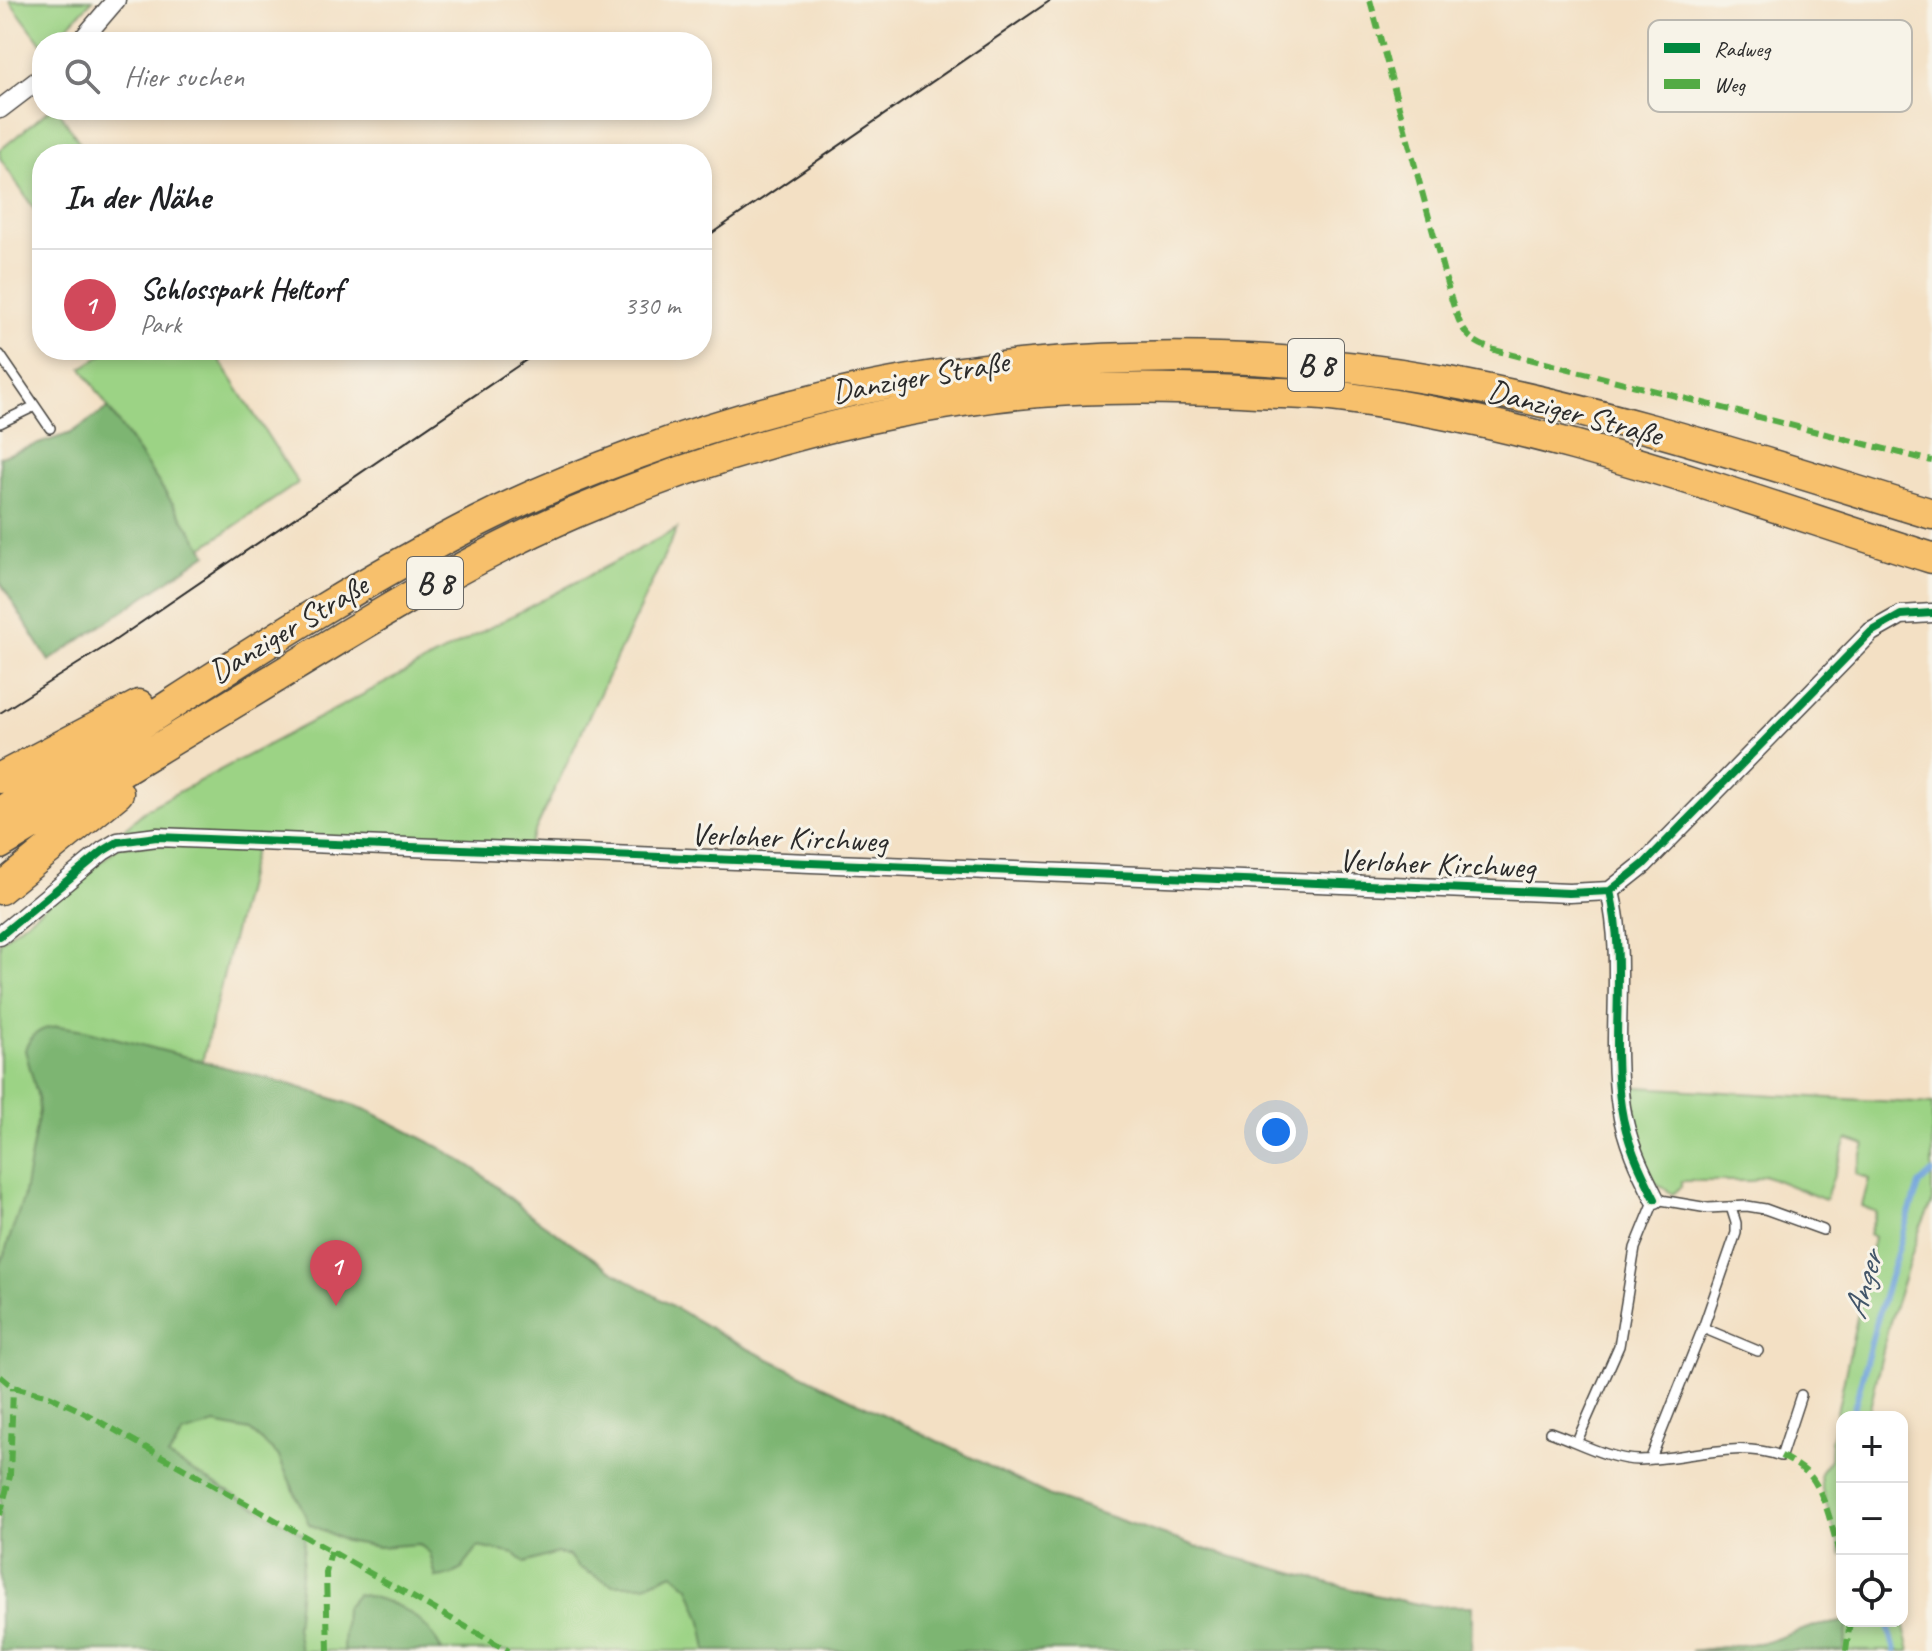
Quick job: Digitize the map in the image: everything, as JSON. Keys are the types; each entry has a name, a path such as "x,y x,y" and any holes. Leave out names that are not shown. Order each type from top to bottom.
{"highway":[{"name":"Danziger Straße","path":"0,812 82,763 321,609 478,521 560,482 690,434 800,403 918,377 1097,358 1210,356 1442,381 1659,433 1932,514"},
{"name":"Danziger Straße","path":"0,844 420,591 572,514 703,464 801,434 911,410 996,396 1103,389 1211,390 1322,395 1434,413 1599,453 1932,558"},
{"path":"0,778 132,708 234,648 257,648"},
{"path":"0,889 103,802 167,760 183,734"}],"street":[{"path":"89,32 116,0"},
{"path":"0,109 32,85"},
{"path":"1655,1199 1627,1136 1621,1106 1617,1054 1618,943 1610,891 1644,864 1871,632 1901,615 1932,613"},
{"name":"Verloher Kirchweg","path":"0,936 103,851 118,842 157,837 1569,893 1610,891"}],"lane":[{"path":"0,355 50,428"},
{"path":"0,423 35,406"},
{"path":"1577,1441 1619,1346 1635,1248 1655,1199 1708,1208 1747,1206 1765,1209 1823,1230"},
{"path":"1651,1458 1703,1328 1736,1233 1731,1207"},
{"path":"1703,1328 1758,1351"},
{"path":"1550,1432 1609,1454 1637,1460 1737,1449 1766,1451 1781,1456 1801,1395"}],"green space":[{"path":"9,0 93,0 62,32 33,32"},
{"path":"37,120 65,120 80,144 32,144 32,206 0,158 0,150"},
{"path":"95,360 219,360 298,483 202,548 82,368"},
{"path":"108,408 207,554 49,661 0,582 0,457 71,433"},
{"path":"677,529 528,846 116,836 148,808"},
{"path":"256,843 202,1062 292,1085 367,1110 475,1169 528,1213 609,1269 734,1342 1050,1496 1207,1550 1374,1595 1427,1606 1472,1606 1471,1651 0,1651 0,942 120,846"},
{"path":"58,1026 85,1030 292,1085 367,1110 475,1169 528,1213 609,1269 734,1342 1050,1496 1207,1550 1374,1595 1427,1606 1472,1606 1471,1651 707,1651 702,1621 689,1587 673,1573 645,1585 613,1585 578,1567 569,1556 557,1553 525,1563 515,1554 478,1547 457,1572 436,1578 430,1553 419,1544 378,1547 345,1541 309,1524 278,1455 250,1431 215,1424 183,1434 168,1457 305,1535 296,1627 300,1651 0,1651 0,1266 23,1199 39,1111 25,1050 38,1032"},
{"path":"1621,1086 1932,1104 1932,1204 1921,1226 1888,1328 1869,1411 1837,1411 1874,1237 1869,1234 1876,1212 1862,1206 1869,1179 1856,1174 1865,1145 1847,1139 1825,1200 1764,1175 1751,1181 1682,1181 1682,1186 1673,1194 1647,1177"},
{"path":"1836,1417 1836,1536 1820,1473 1830,1459"},
{"path":"357,1594 384,1600 407,1611 427,1628 442,1651 343,1651 345,1608"},
{"path":"1836,1623 1836,1627 1904,1627 1910,1651 1691,1651 1767,1642 1811,1627"},
{"path":"1836,1623 1836,1627 1847,1627 1844,1651 1691,1651 1767,1642 1811,1627"}],"waterway":[{"name":"Anger","path":"1854,1411 1907,1220 1919,1185 1932,1173"},
{"name":"Anger","path":"1889,1627 1895,1651"}],"tram line":[{"path":"712,233 1051,0"},
{"path":"0,713 111,643 526,360"}],"marked path":[{"path":"1370,0 1450,295 1461,325 1470,338 1498,351 1932,461"},
{"path":"0,1376 13,1387 49,1396 79,1410 509,1651"},
{"path":"0,1515 10,1476 13,1387"},
{"path":"1781,1456 1812,1478 1822,1497 1839,1555"},
{"path":"328,1651 326,1573 331,1551"},
{"path":"1846,1651 1849,1627"}],"cycle path":[{"path":"0,936 103,851 118,842 157,837 1569,893 1610,891 1644,864 1871,632 1901,615 1932,613"},
{"path":"1610,891 1617,945 1617,1053 1621,1107 1630,1143 1655,1199"}],"place":[{"name":"Schlosspark Heltorf","path":"336,1306"}]}
